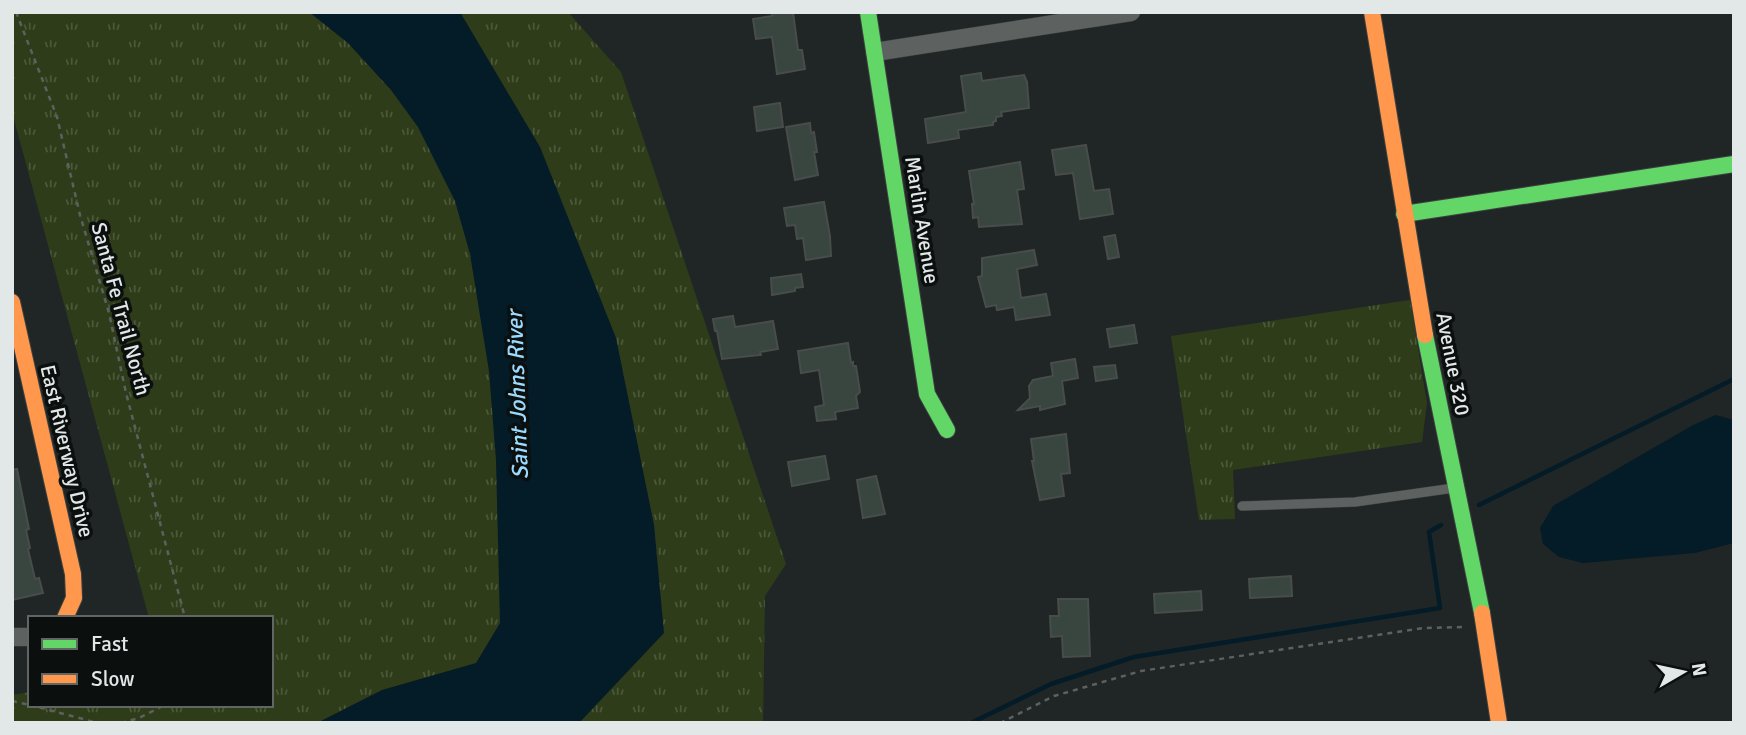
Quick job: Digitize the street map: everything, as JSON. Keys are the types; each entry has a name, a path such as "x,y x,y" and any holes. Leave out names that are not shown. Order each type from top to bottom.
{"street":[{"name":"Marlin Avenue","path":"868,12 927,394 947,430"},
{"path":"874,52 1131,12"},
{"name":"Avenue 320","path":"1372,12 1431,370 1483,626 1499,723"},
{"path":"1404,214 1734,164"},
{"name":"East Riverway Drive","path":"12,302 73,574 74,598 67,614"}],"lane":[{"path":"1242,506 1355,502 1456,488"}],"path":[{"name":"Santa Fe Trail North","path":"16,12 57,117 184,616"},
{"path":"1000,723 1055,696 1141,671 1424,628 1483,626"},
{"path":"37,707 97,723"},
{"path":"121,723 161,707"}],"green space":[{"path":"12,12 568,12 621,72 786,564 765,596 763,723 12,723 12,695 28,692 28,707 273,707 273,616 148,616 12,112"},
{"path":"1410,300 1427,403 1422,442 1233,470 1235,519 1199,520 1171,336"}],"water":[{"name":"Saint Johns River","path":"309,12 460,12 540,147 616,338 654,525 664,633 579,723 317,723 382,690 476,663 500,623 496,460 489,371 470,254 455,201 418,127 391,90 348,43"},
{"path":"1716,415 1734,420 1734,543 1695,553 1583,563 1559,557 1543,544 1540,528 1553,506 1693,425"}],"building":[{"path":"772,12 793,12 798,50 802,50 805,69 777,74 772,37 756,39 753,19 772,16"},
{"path":"981,73 982,81 1024,75 1029,108 1001,112 1002,116 996,117 993,125 958,130 959,138 928,143 925,119 966,112 961,76"},
{"path":"780,103 783,127 757,131 754,107"},
{"path":"810,123 811,133 814,132 818,175 795,180 786,127"},
{"path":"1086,145 1094,191 1109,189 1113,214 1080,219 1073,173 1056,175 1052,150"},
{"path":"1020,162 1024,189 1017,190 1022,224 979,227 978,217 973,218 974,204 969,171"},
{"path":"824,202 831,256 806,260 803,238 797,239 795,225 787,226 784,208"},
{"path":"1115,235 1119,257 1108,259 1104,237"},
{"path":"1034,250 1037,265 1017,269 1021,298 1046,294 1050,315 1016,320 1014,307 997,310 996,305 986,307 978,277 982,276 982,258"},
{"path":"801,274 803,287 772,295 771,278"},
{"path":"733,316 735,327 773,321 778,349 760,352 761,355 722,359 713,319"},
{"path":"1134,325 1137,343 1110,347 1107,329"},
{"path":"848,343 851,363 856,366 860,392 856,396 858,408 835,412 836,419 817,421 815,407 824,405 819,370 801,373 798,351"},
{"path":"1075,359 1078,378 1062,381 1065,404 1040,410 1040,406 1018,410 1030,398 1029,386 1033,380 1053,376 1051,363"},
{"path":"1115,365 1117,378 1096,381 1094,367"},
{"path":"1066,434 1070,473 1061,474 1064,496 1040,500 1032,461 1031,439"},
{"path":"825,456 829,479 792,486 788,462"},
{"path":"17,469 29,529 26,530 28,549 35,579 39,578 43,593 12,600 12,470"},
{"path":"876,476 885,514 863,518 857,480"},
{"path":"1291,576 1292,596 1250,598 1249,579"},
{"path":"1201,591 1202,610 1155,613 1154,594"},
{"path":"1058,599 1088,599 1090,656 1063,657 1062,636 1051,637 1050,616 1059,616"}],"waterway":[{"path":"1479,505 1734,379"},
{"path":"971,723 1051,684 1134,657 1440,608 1429,532 1441,525"}],"traffic: fast":[{"path":"868,12 927,394 947,430"},
{"path":"1404,214 1734,164"},
{"path":"1425,335 1482,613"}],"traffic: slow":[{"path":"1372,12 1425,335"},
{"path":"12,302 73,574 74,598 66,616"},
{"path":"1482,613 1499,723"}]}
